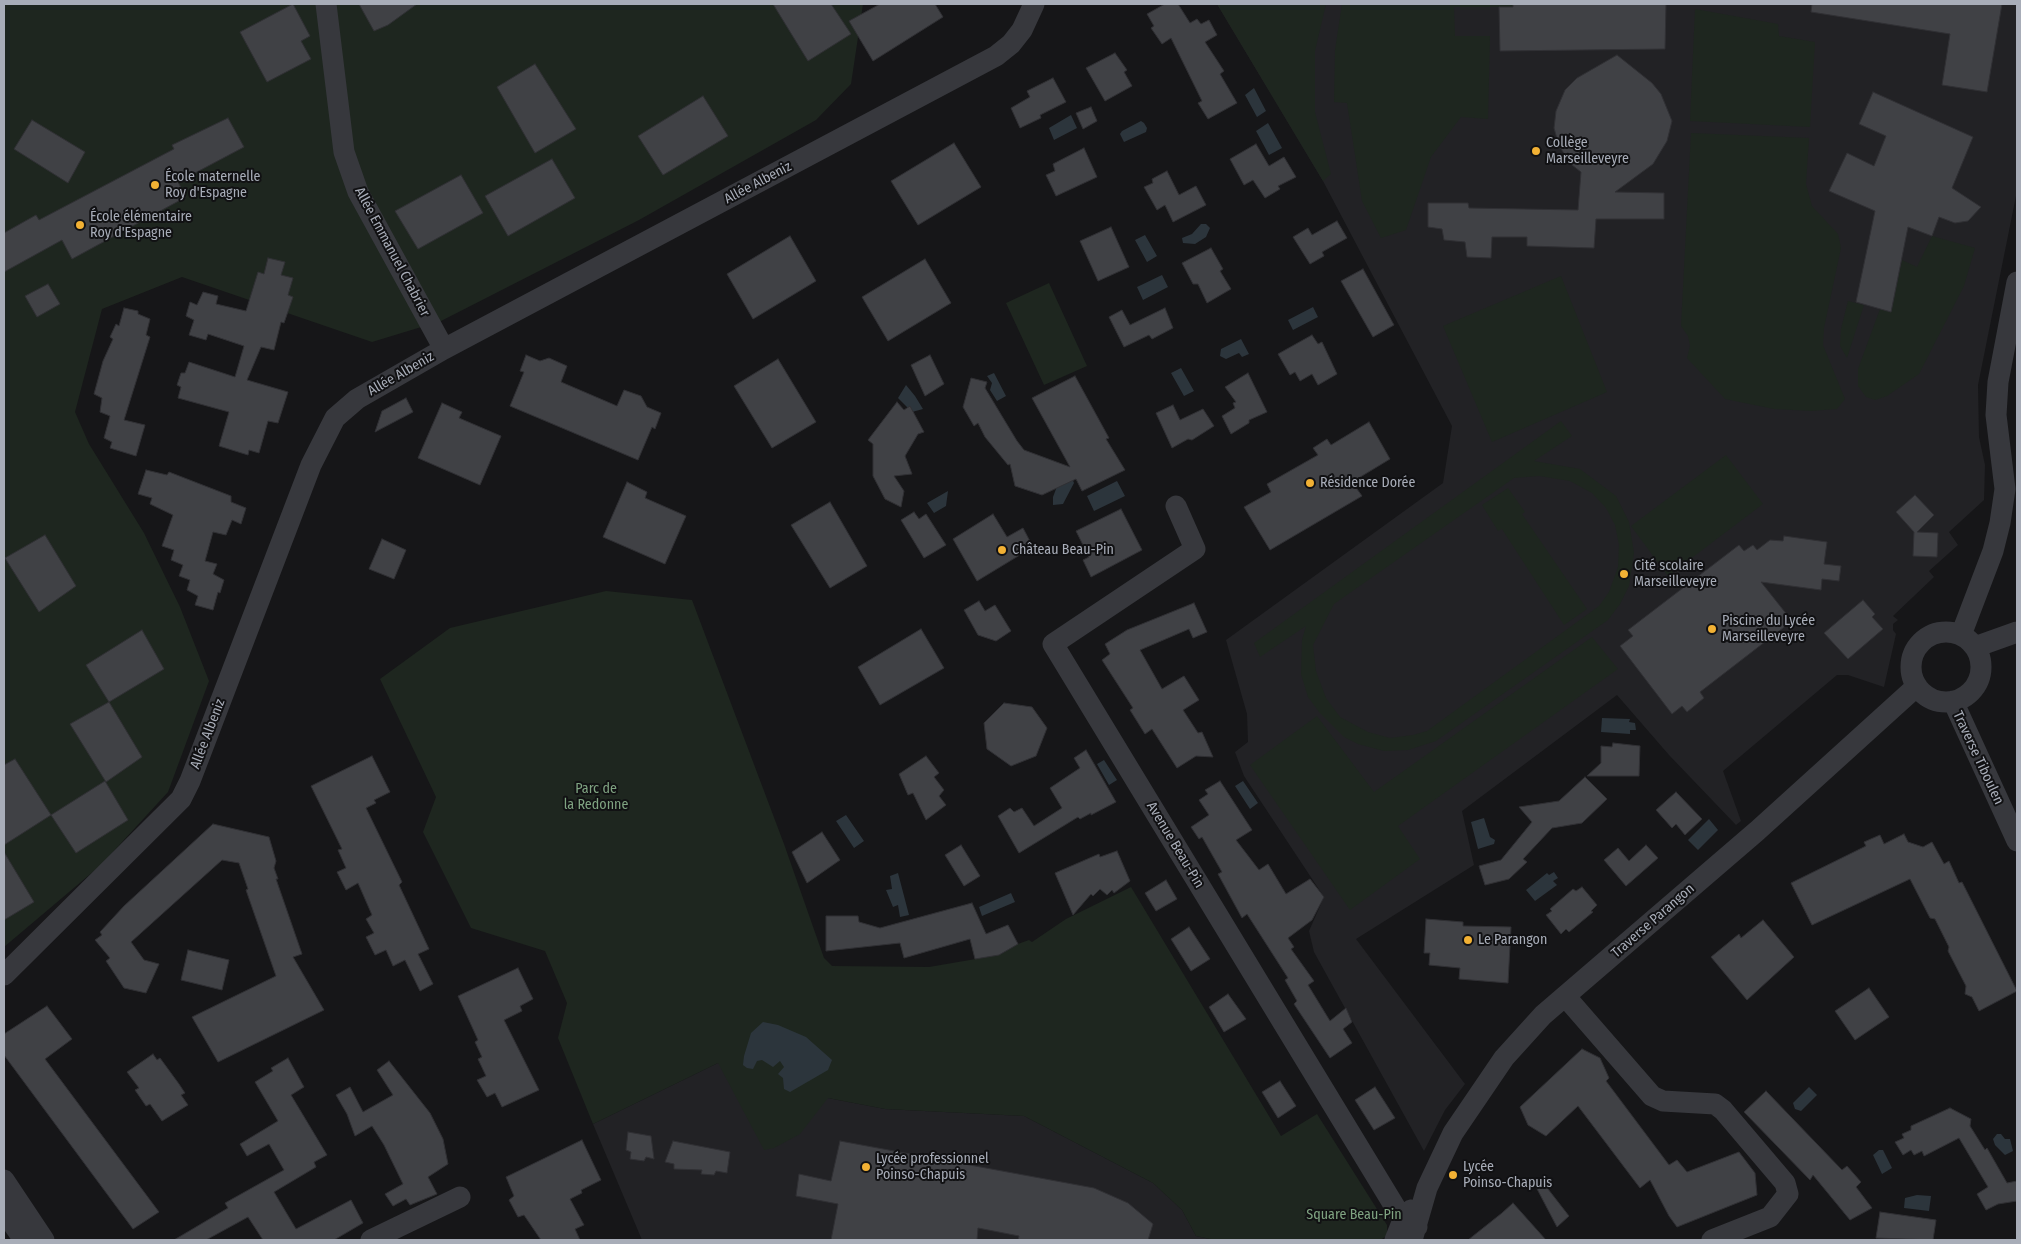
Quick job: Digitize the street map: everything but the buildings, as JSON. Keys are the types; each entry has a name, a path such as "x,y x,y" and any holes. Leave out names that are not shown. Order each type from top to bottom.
{"street":[{"name":"Allée Emmanuel Chabrier","path":"326,4 344,152 352,176 358,192 444,349"},
{"name":"Allée Albeniz","path":"4,975 181,799 190,781 312,465 335,418 357,399 444,349 996,56 1011,44 1022,30 1034,4"},
{"path":"2017,282 1998,382 1996,407 2005,489 2000,523 1972,648 1977,684 1967,695 1953,702 1933,699 1917,686 1912,671 1913,656 1921,642 1935,634 1944,632 1972,648 2017,642"},
{"name":"Avenue Beau-Pin","path":"1176,506 1195,549 1053,644 1410,1229"},
{"path":"1972,648 2017,632"},
{"name":"Traverse Parangon","path":"1395,1240 1410,1229 1453,1133 1470,1104 1504,1058 1543,1015 1762,828 1917,686"},
{"name":"Traverse Tiboulen","path":"1953,702 2017,840"},
{"path":"1566,996 1652,1096 1662,1101 1715,1104 1723,1110 1785,1183 1788,1194 1770,1217 1712,1240"},
{"path":"4,1180 44,1240"},
{"path":"371,1240 460,1197"},
{"path":"4,1211 24,1240"}],"shaded area":[{"name":"Cité scolaire Marseilleveyre","path":"1217,4 2017,4 2017,191 1978,385 1979,437 1985,465 1984,500 1949,532 1958,545 1929,571 1934,577 1893,616 1898,620 1893,624 1893,630 1896,634 1884,687 1848,675 1837,675 1723,771 1741,821 1736,825 1669,755 1617,695 1462,811 1474,865 1356,939 1465,1084 1445,1110 1424,1151 1314,952 1309,931 1324,897 1244,776 1235,752 1248,742 1247,714 1226,640 1443,483 1452,426 1323,181"},
{"path":"1254,88 1266,111 1257,117 1245,95"},
{"path":"1071,115 1077,128 1054,140 1049,128"},
{"path":"1141,121 1147,128 1146,132 1124,142 1120,134 1122,131"},
{"path":"1268,123 1282,148 1269,155 1256,131"},
{"path":"1201,224 1206,224 1210,228 1206,237 1195,244 1183,243 1182,238 1192,234"},
{"path":"1145,235 1157,256 1147,262 1135,240"},
{"path":"1162,275 1168,287 1143,300 1137,287"},
{"path":"1313,307 1318,317 1293,330 1288,320"},
{"path":"1241,339 1249,354 1242,357 1239,353 1226,359 1220,356 1221,349"},
{"path":"1181,368 1194,391 1184,396 1171,373"},
{"path":"994,373 1006,396 997,401 990,390 992,383 987,376"},
{"path":"906,385 923,409 912,412 898,398"},
{"path":"1072,478 1074,483 1063,504 1053,505 1053,497 1059,481"},
{"path":"1117,481 1125,496 1094,511 1087,496"},
{"path":"948,491 946,506 934,513 927,503"},
{"path":"1602,718 1630,719 1629,722 1635,723 1636,730 1630,730 1630,734 1601,732"},
{"path":"1104,760 1117,780 1109,785 1097,764"},
{"path":"1243,781 1258,803 1250,809 1235,786"},
{"path":"846,815 864,841 854,848 836,821"},
{"path":"1484,818 1490,837 1495,840 1494,844 1478,849 1471,822"},
{"path":"1709,819 1718,830 1698,850 1688,840"},
{"path":"1554,872 1558,878 1553,881 1557,885 1535,901 1526,890 1547,873 1549,875"},
{"path":"898,873 909,915 900,917 898,905 893,907 886,890 892,889 890,876"},
{"path":"1011,893 1015,902 982,916 979,907"},
{"path":"763,1022 778,1025 806,1037 832,1060 828,1070 790,1092 784,1089 783,1078 778,1074 784,1067 780,1061 773,1067 762,1060 757,1061 753,1069 747,1068 743,1065 744,1056 751,1033"},
{"name":"Lycée professionnel Poinso-Chapuis","path":"718,1063 828,1098 885,1109 1024,1116 1153,1183 1182,1210 1196,1236 1215,1240 642,1240 593,1124"},
{"path":"1809,1087 1817,1095 1801,1111 1795,1109 1793,1103"},
{"path":"1997,1134 2001,1134 2005,1139 2010,1139 2013,1151 2005,1155 1995,1145 1993,1139"},
{"path":"1879,1150 1883,1150 1892,1168 1882,1174 1873,1155"},
{"path":"1917,1195 1931,1196 1929,1211 1904,1208 1905,1198"}],"green space":[{"path":"4,4 863,4 851,84 816,120 639,220 441,321 372,342 182,277 102,309 75,412 89,444 144,533 180,607 209,681 168,792 101,865 4,947"},
{"path":"1217,4 1326,4 1315,51 1315,112 1331,174 1323,181"},
{"path":"1342,4 1513,4 1513,7 1454,7 1455,36 1490,36 1488,119 1461,117 1431,157 1406,230 1381,238 1362,201 1347,103 1334,102 1335,50"},
{"path":"1695,9 1778,24 1779,36 1815,42 1810,127 1690,121"},
{"path":"1691,133 1809,138 1806,184 1812,206 1838,234 1841,248 1824,328 1823,345 1845,399 1837,409 1811,411 1774,409 1725,399 1687,358 1690,346 1688,336 1681,326"},
{"path":"1932,236 1975,248 1964,286 1919,374 1887,396 1875,400 1866,397 1858,386 1858,369 1880,309 1891,312 1902,260 1917,267"},
{"path":"1561,276 1607,392 1492,442 1443,326"},
{"path":"1049,283 1087,366 1044,385 1006,303"},
{"path":"1848,301 1864,305 1847,358 1840,346 1841,329"},
{"path":"1561,421 1572,436 1534,461 1580,469 1616,496 1629,522 1634,553 1629,586 1620,604 1608,620 1436,741 1408,750 1384,751 1358,744 1344,737 1319,712 1308,697 1301,674 1302,640 1306,626 1260,657 1254,643","holes":["1539,476 1570,481 1592,493 1606,508 1615,525 1619,545 1618,567 1609,592 1599,606 1427,731 1390,738 1368,732 1340,717 1326,698 1316,671 1313,645 1334,604 1514,478"]},
{"path":"1726,455 1763,504 1668,576 1631,526"},
{"path":"1508,488 1525,512 1522,514 1587,609 1564,625 1502,529 1498,531 1482,505"},
{"name":"Parc de la Redonne","path":"606,591 692,600 784,844 824,958 832,966 929,967 999,955 1018,944 1029,940 1032,942 1066,919 1131,887 1281,1136 1317,1114 1387,1225 1387,1236 1380,1240 1215,1240 1196,1236 1182,1210 1153,1183 1024,1116 885,1109 828,1098 800,1134 774,1148 764,1150 718,1063 593,1124 558,1038 567,1003 545,951 471,928 423,832 436,797 380,679 450,628"},
{"path":"1592,637 1618,669 1398,826 1420,859 1350,910 1250,765 1317,716 1374,792"}],"place":[{"name":"Collège Marseilleveyre","path":"1536,151"},
{"name":"École maternelle Roy d'Espagne","path":"155,185"},
{"name":"École élémentaire Roy d'Espagne","path":"80,225"},
{"name":"Résidence Dorée","path":"1310,483"},
{"name":"Château Beau-Pin","path":"1002,550"},
{"name":"Cité scolaire Marseilleveyre","path":"1624,574"},
{"name":"Piscine du Lycée Marseilleveyre","path":"1712,629"},
{"name":"Le Parangon","path":"1468,940"},
{"name":"Lycée professionnel Poinso-Chapuis","path":"866,1167"},
{"name":"Lycée Poinso-Chapuis","path":"1453,1175"}],"park label":[{"name":"Square Beau-Pin","path":"1354,1215"}]}
